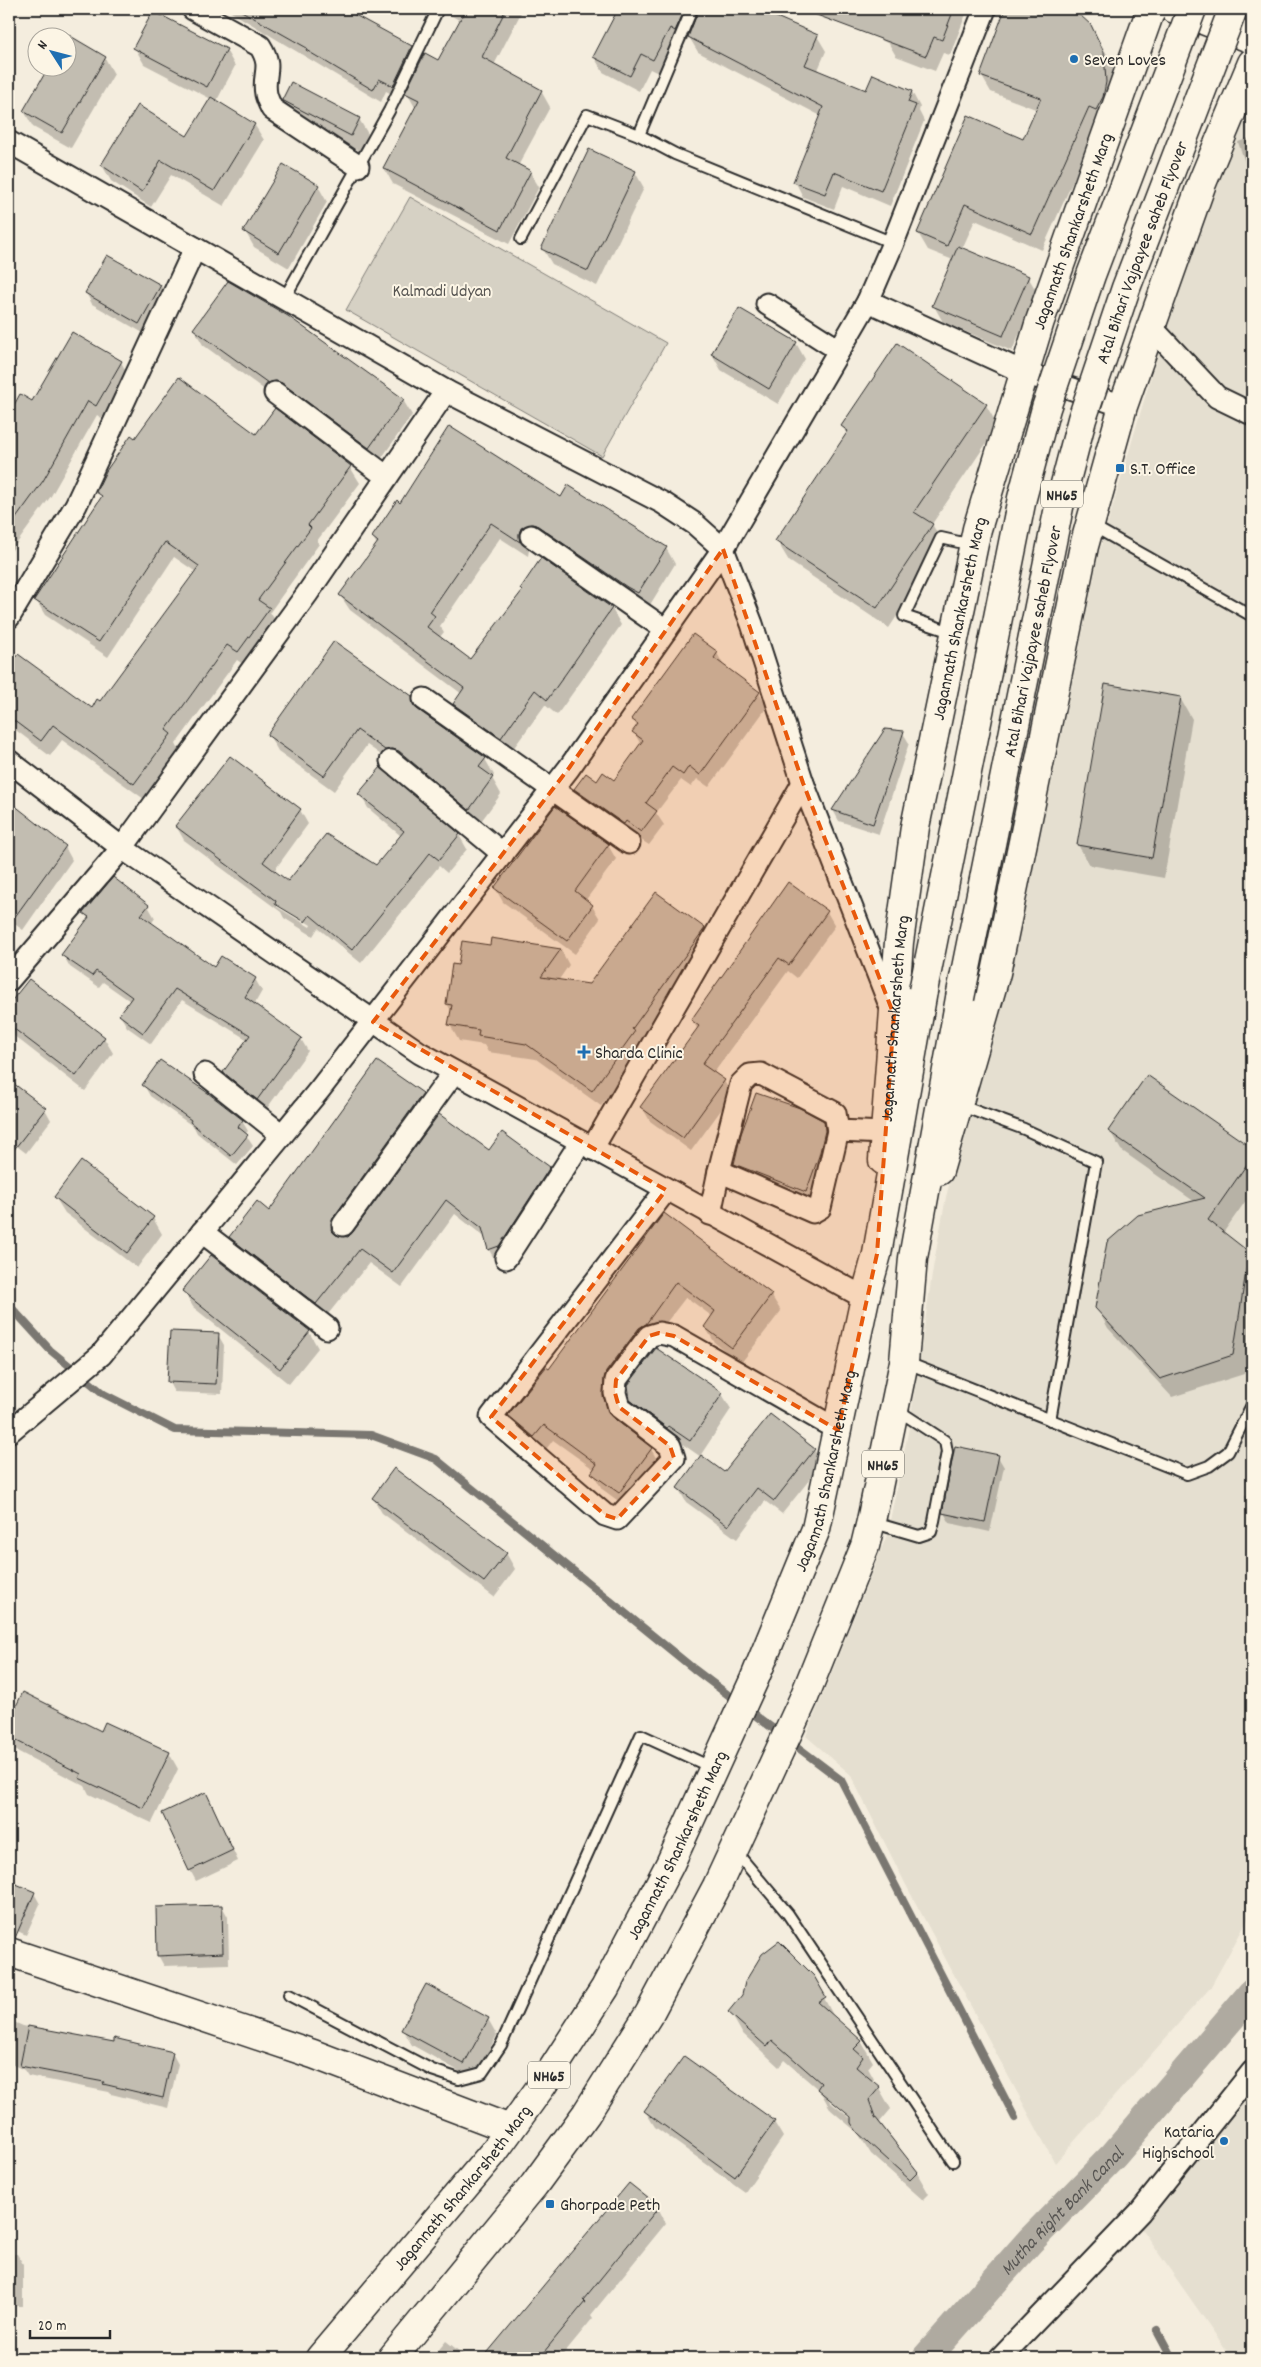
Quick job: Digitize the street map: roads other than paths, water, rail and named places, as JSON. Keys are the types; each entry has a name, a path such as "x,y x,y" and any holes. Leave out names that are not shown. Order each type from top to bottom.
{"main road":[{"name":"Jagannath Shankarsheth Marg","path":"877,1254 899,942 915,828 973,545 1040,321 1151,9"},
{"path":"1175,9 1252,39"},
{"name":"Jagannath Shankarsheth Marg","path":"320,2358 510,2129 543,2084 605,1988 670,1864 769,1643 816,1529 865,1298 877,1254 922,991 1022,498 1046,408 1091,275 1192,9"},
{"name":"Atal Bihari Vajpayee saheb Flyover","path":"914,1258 960,998 1059,507 1082,419 1126,288 1232,9"},
{"path":"914,1258 996,973 1084,546 1123,406 1202,184 1252,63"},
{"name":"NH65","path":"392,2358 534,2185 586,2114 650,2014 734,1850 818,1662 865,1546 896,1409 904,1362 914,1258"},
{"path":"9,1952 313,2054 510,2129"}],"street":[{"path":"193,9 260,46 266,55 268,68 266,94 272,109 358,166"},
{"path":"9,1432 52,1398 101,1355 282,1135 373,1022 552,790 723,549 868,301 893,243 985,9"},
{"path":"9,142 446,391 663,503 695,524 723,549 752,624 803,783 894,1015"},
{"path":"9,617 76,504 195,248"},
{"path":"868,301 1024,373 1123,406"},
{"path":"767,304 839,350"},
{"path":"1151,327 1217,397 1252,414"},
{"path":"11,972 122,848 307,594 446,391"},
{"path":"275,393 387,477"},
{"path":"531,536 666,630"},
{"path":"424,699 629,843"},
{"path":"9,761 122,848 373,1022 454,1072 865,1298"},
{"path":"391,761 503,854"},
{"path":"506,1258 586,1145 803,783"},
{"path":"343,1224 454,1072"},
{"path":"205,1074 282,1135"},
{"path":"710,1214 719,1171 742,1084 750,1075 761,1074 835,1112 838,1131 820,1208 812,1212 719,1171"},
{"path":"838,1131 885,1133"},
{"path":"666,1190 491,1417 605,1515 617,1519 674,1458 670,1446 618,1407 615,1394 616,1380 649,1336 660,1333 674,1336 838,1430"},
{"path":"202,1232 327,1328"},
{"path":"1000,2358 1140,2212 1252,2072"}],"lane":[{"path":"639,135 692,9"},
{"path":"284,299 389,111 434,10"},
{"path":"521,239 587,115 639,135 675,154 893,243"},
{"path":"1090,524 1252,616"},
{"path":"955,634 904,616 941,538 973,545"},
{"path":"958,1105 1024,1129 1096,1162 1050,1420"},
{"path":"904,1362 1187,1474 1209,1466 1228,1452 1252,1404"},
{"path":"870,1521 919,1536 931,1532 934,1521 947,1452 945,1441 896,1409"},
{"path":"288,1995 432,2070 459,2079 482,2073 501,2045 641,1735 717,1761"},
{"path":"734,1850 788,1914 953,2161"}],"waterway":[{"path":"9,1305 50,1350 104,1394 175,1430 371,1435 436,1459 694,1669 841,1780 1015,2118"},
{"name":"Mutha Right Bank Canal","path":"926,2358 1030,2241 1114,2155 1252,1993"},
{"path":"1157,2330 1172,2358"}],"place":[{"name":"Seven Loves","path":"1074,59"},
{"name":"S.T. Office","path":"1120,468"},
{"name":"Sharda Clinic","path":"584,1052"},
{"name":"Kataria Highschool","path":"1224,2141"},
{"name":"Ghorpade Peth","path":"550,2204"}],"park label":[{"name":"Kalmadi Udyan","path":"442,290"}]}
